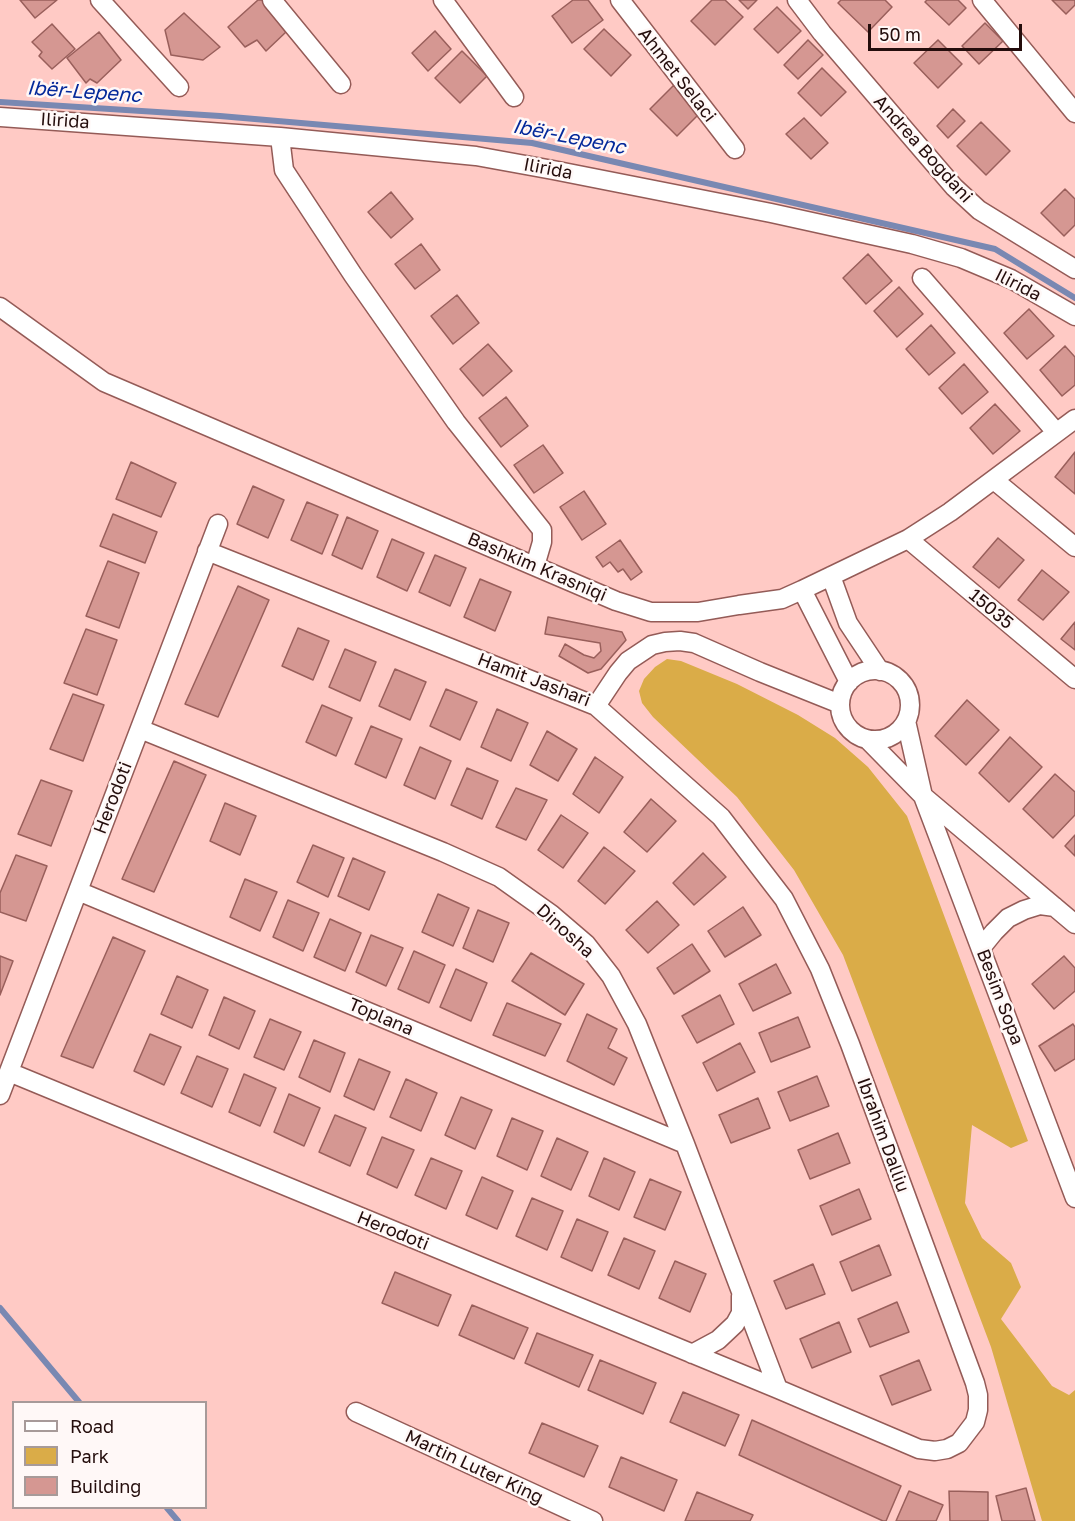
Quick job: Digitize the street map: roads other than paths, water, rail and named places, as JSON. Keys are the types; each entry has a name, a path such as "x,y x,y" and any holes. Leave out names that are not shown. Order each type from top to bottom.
{"street":[{"path":"100,0 178,87"},
{"path":"272,0 341,84"},
{"path":"443,0 514,96"},
{"name":"Ahmet Selaci","path":"620,0 735,149"},
{"name":"Andrea Bogdani","path":"797,0 822,33 954,188 979,210 1075,269"},
{"path":"982,0 1075,113"},
{"name":"Ilirida","path":"0,117 280,137 476,156 771,213 912,244 961,258 1011,279 1075,316"},
{"path":"280,137 284,170 353,275 456,422 542,530 542,542 535,566"},
{"path":"922,278 1056,432"},
{"name":"Bashkim Krasniqi","path":"0,307 104,382 616,601 651,612 698,612 782,599 802,590 908,539 950,512 1075,419"},
{"path":"994,480 1075,547"},
{"name":"Herodoti","path":"0,1095 218,524"},
{"name":"15035","path":"908,539 1075,679"},
{"name":"Hamit Jashari","path":"207,551 596,706 628,661 652,645 680,641 694,643 840,704"},
{"name":"Besim Sopa","path":"831,576 848,623 880,670 900,680 906,689 910,700 910,711 906,721 923,796 1075,1198"},
{"path":"802,590 849,682"},
{"path":"840,704 849,682 858,674 880,670"},
{"name":"Besim Sopa","path":"840,704 842,716 856,735 867,739 923,796 1075,924"},
{"name":"Ibrahim Dalliu","path":"596,706 721,816 784,899 820,969 850,1044 975,1383 978,1410 975,1422 959,1443 935,1452 919,1449 777,1389"},
{"path":"867,739 879,740 891,736 900,730 906,721"},
{"name":"Dinosha","path":"140,729 499,877 551,914 586,944 611,976 637,1024 685,1144 777,1389"},
{"name":"Toplana","path":"78,891 685,1144"},
{"path":"981,948 1008,918 1040,905 1055,907"},
{"name":"Herodoti","path":"9,1072 777,1389"},
{"path":"1050,1132 1075,1157"},
{"path":"692,1354 718,1340 735,1324 741,1312 741,1294"},
{"name":"Martin Luter King","path":"356,1412 593,1521"}],"waterway":[{"name":"Ibër-Lepenc","path":"0,102 220,116 532,143 995,249 1075,298"},
{"name":"Ibër-Lepenc","path":"0,1308 78,1401"},
{"name":"Ibër-Lepenc","path":"168,1509 178,1521"}]}
